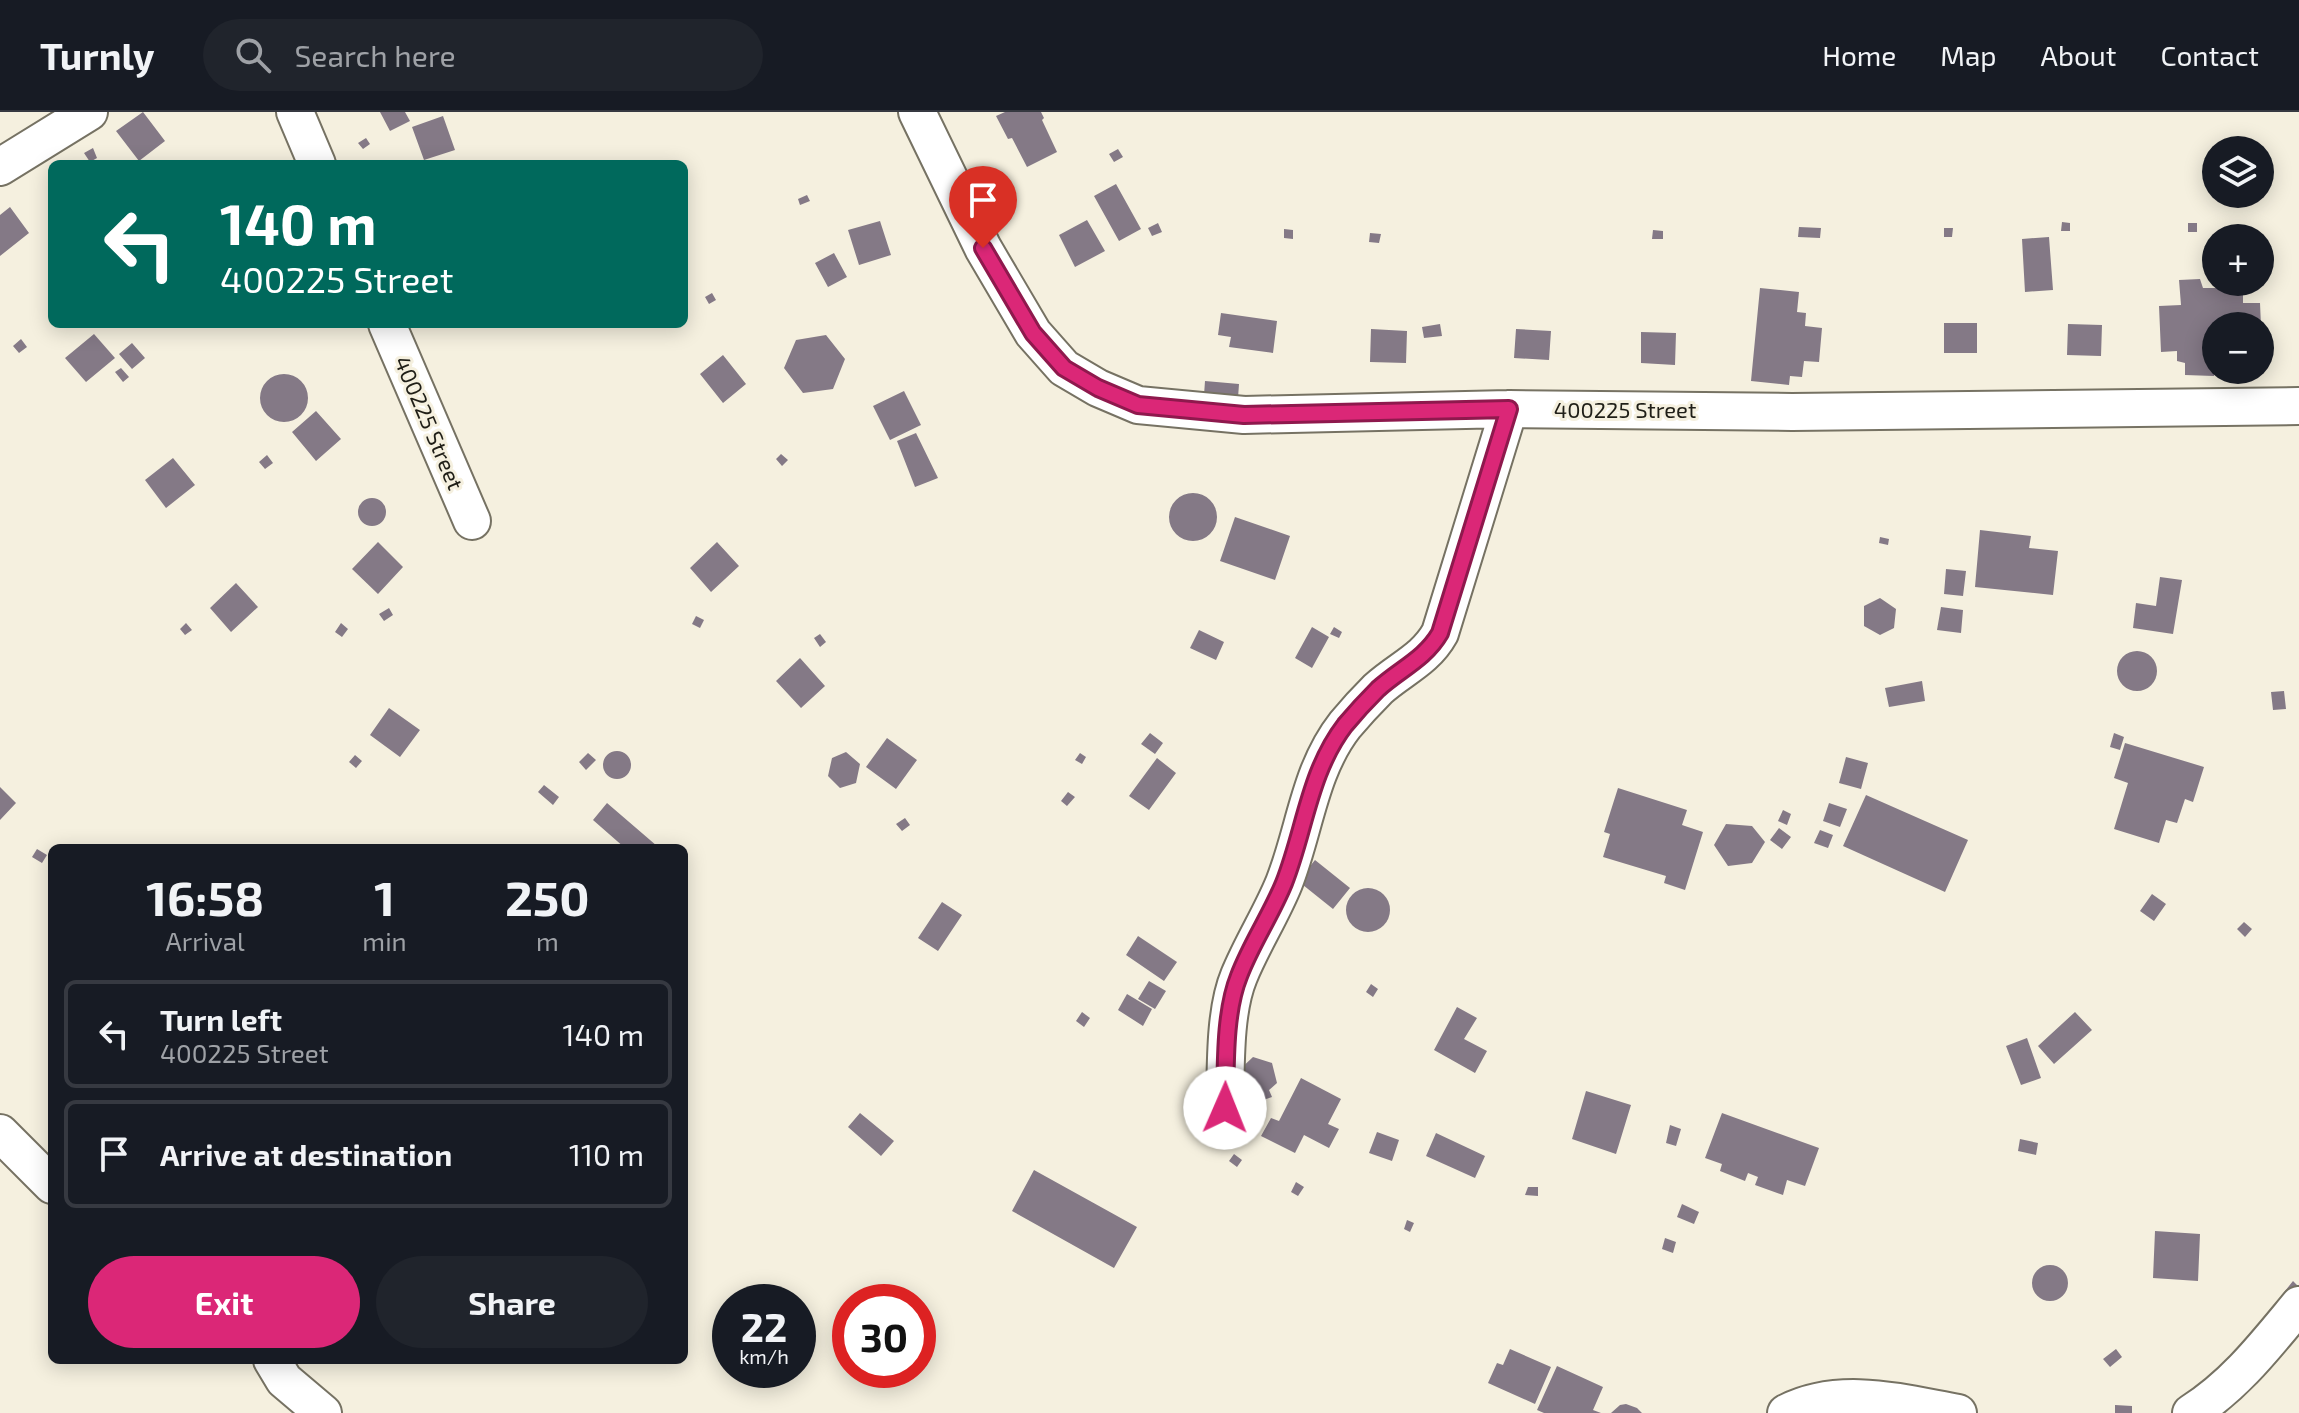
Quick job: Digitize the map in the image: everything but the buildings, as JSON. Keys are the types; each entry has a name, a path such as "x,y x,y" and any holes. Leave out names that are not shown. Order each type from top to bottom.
{"street":[{"path":"0,167 89,112"},
{"path":"295,112 315,160"},
{"name":"400225 Street","path":"917,112 983,248 1033,333 1064,368 1098,388 1138,405 1244,415 1509,409 1792,412 2299,406"},
{"name":"400225 Street","path":"389,328 472,521"},
{"path":"1225,1108 1226,1041 1237,978 1284,882 1324,759 1353,716 1378,689 1432,647 1440,633 1509,409"},
{"path":"0,1133 48,1181"},
{"path":"2191,1413 2218,1396 2256,1357 2299,1305"},
{"path":"274,1364 284,1380 323,1413"},
{"path":"1786,1413 1800,1406 1843,1397 1958,1413"}],"route":[{"path":"983,248 1033,333 1064,368 1098,388 1138,405 1244,415 1509,409 1440,633 1432,647 1378,689 1345,725 1324,759 1284,882 1237,978 1226,1041 1225,1108"}]}
